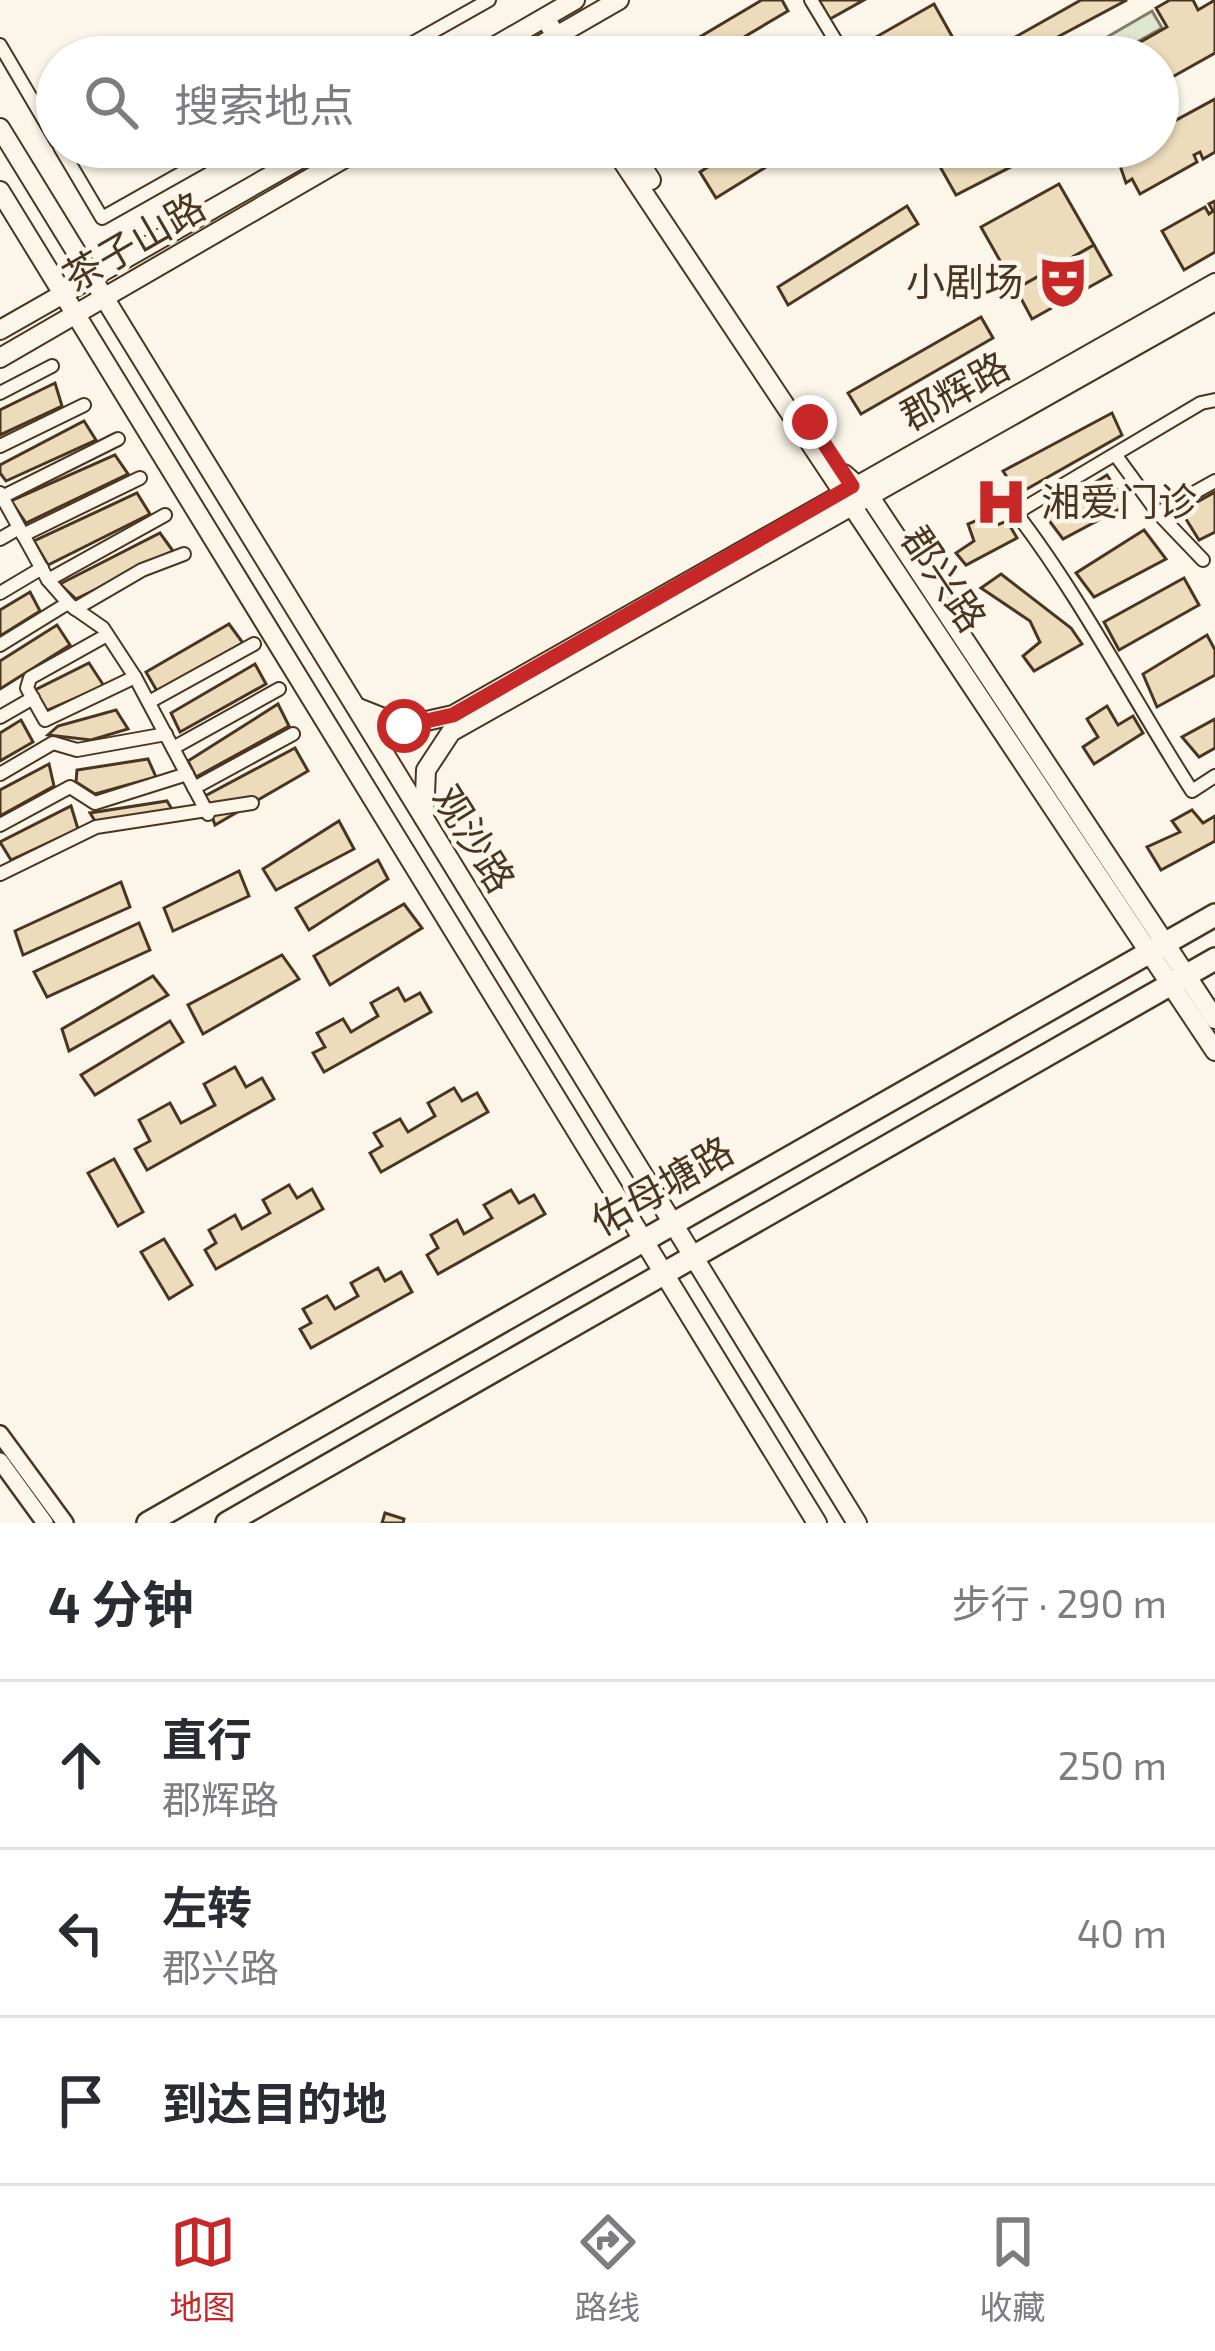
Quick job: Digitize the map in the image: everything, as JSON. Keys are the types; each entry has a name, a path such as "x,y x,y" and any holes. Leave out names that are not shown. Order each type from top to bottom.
{"main road":[{"path":"512,36 575,0"},
{"path":"566,36 619,0"},
{"path":"538,21 546,36"},
{"name":"观沙路","path":"0,128 857,1523"},
{"name":"茶子山路","path":"0,330 284,168"},
{"name":"茶子山路","path":"0,358 327,168"},
{"name":"郡兴路","path":"628,168 855,495"},
{"name":"郡兴路","path":"643,168 1157,947 1215,1051"},
{"name":"观沙路","path":"0,191 72,316 817,1523"},
{"name":"郡辉路","path":"425,823 426,770 451,732 1215,283"},
{"name":"郡辉路","path":"347,699 389,723 418,726 442,720 1215,301"},
{"name":"佑母塘路","path":"148,1523 1215,915"},
{"name":"佑母塘路","path":"227,1523 1215,959"},
{"name":"郡兴路","path":"1178,980 1215,1019"}],"street":[{"path":"425,36 489,0"},
{"path":"811,0 832,36"},
{"path":"0,45 36,106"},
{"path":"72,168 102,218 191,168"},
{"path":"0,394 52,366"},
{"path":"1215,400 1201,403 1016,513 1058,567 1084,620 1192,791 1215,776"},
{"path":"0,446 84,405"},
{"path":"118,439 1,495 45,574 72,606 107,634 135,677 208,814"},
{"path":"1117,457 1158,513 1203,560"},
{"path":"0,539 140,478"},
{"path":"1158,513 1215,481"},
{"path":"0,593 165,515"},
{"path":"0,645 142,570 184,554"},
{"path":"107,634 30,678 27,688 45,720 135,677"},
{"path":"149,702 254,644"},
{"path":"173,748 279,688"},
{"path":"0,718 33,698"},
{"path":"0,774 53,743 77,750 166,734"},
{"path":"0,825 70,787 95,803 190,781 292,734"},
{"path":"0,874 96,827 208,814 252,803"},
{"path":"0,1434 65,1523"},
{"path":"0,1461 45,1523"}],"green space":[{"path":"1152,11 1162,28 1148,36 1109,36"}],"building":[{"path":"762,0 782,0 788,11 746,36 701,36"},
{"path":"819,0 864,0 830,19"},
{"path":"1081,0 1127,0 1059,36 1017,36"},
{"path":"1170,0 1193,0 1198,10 1215,0 1215,53 1179,73 1179,36 1151,36 1167,27 1156,8"},
{"path":"934,4 952,36 878,36"},
{"path":"1215,99 1215,152 1203,159 1200,152 1194,155 1197,162 1140,194 1132,179 1126,183 1121,168 1179,168 1179,119"},
{"path":"706,168 764,168 716,198 700,172"},
{"path":"941,168 1009,168 956,195"},
{"path":"1059,184 1094,245 1016,289 981,227"},
{"path":"1215,201 1215,252 1184,270 1162,231 1205,207 1209,214 1213,211 1209,204"},
{"path":"907,206 918,224 788,305 778,287"},
{"name":"小剧场","path":"1094,245 1111,275 1032,319 1016,289"},
{"path":"981,317 993,338 861,414 848,393"},
{"path":"55,383 62,406 0,435 0,410"},
{"path":"1112,413 1122,435 1018,494 1003,471"},
{"path":"84,421 96,440 6,481 0,473 0,465"},
{"path":"115,455 128,474 26,523 11,501"},
{"path":"1107,475 1127,505 1063,539 1044,514"},
{"path":"1215,492 1215,532 1199,540 1181,511"},
{"path":"137,493 150,514 48,565 34,541"},
{"path":"987,516 997,525 1007,521 1017,538 966,565 956,553 974,541 968,524"},
{"path":"1144,530 1166,559 1094,597 1076,573"},
{"path":"160,533 173,551 76,599 60,584"},
{"path":"1001,574 1071,628 1082,644 1034,671 1023,656 1040,642 1030,621 981,588"},
{"path":"1184,578 1199,605 1119,650 1104,622"},
{"path":"30,592 40,611 0,636 0,610"},
{"path":"229,624 243,643 157,691 146,672"},
{"path":"57,625 70,645 0,689 0,661"},
{"path":"1207,635 1215,650 1215,675 1157,707 1143,674"},
{"path":"89,663 104,686 46,711 35,690"},
{"path":"255,664 266,684 180,732 171,713"},
{"path":"278,704 289,726 196,777 188,761"},
{"path":"1107,706 1118,725 1133,716 1143,733 1094,764 1083,747 1098,737 1087,719"},
{"path":"116,710 128,729 91,740 48,735 58,726"},
{"path":"1215,719 1215,748 1199,757 1182,737"},
{"path":"21,720 33,742 0,761 0,733"},
{"path":"295,748 308,771 215,825 205,796"},
{"path":"148,759 156,777 95,794 76,782 77,770"},
{"path":"49,764 54,786 0,816 0,790"},
{"path":"167,801 175,814 95,821 90,813"},
{"path":"71,806 78,829 11,860 0,842"},
{"path":"1192,810 1203,823 1215,816 1215,841 1161,870 1147,847 1180,832 1172,821"},
{"path":"339,821 354,849 276,890 263,869"},
{"path":"378,860 388,879 309,930 296,908"},
{"path":"239,871 249,896 173,931 164,908"},
{"path":"121,882 130,907 23,955 15,931"},
{"path":"404,904 422,928 330,985 314,956"},
{"path":"139,923 150,950 47,997 34,972"},
{"path":"282,955 299,979 203,1034 188,1005"},
{"path":"153,976 168,995 69,1051 62,1029"},
{"path":"398,988 405,1001 420,993 431,1012 324,1072 313,1053 325,1047 317,1033 343,1019 351,1032 378,1016 371,1003"},
{"path":"170,1021 183,1042 95,1095 81,1075"},
{"path":"235,1067 246,1087 262,1078 274,1099 147,1170 135,1149 150,1141 139,1120 170,1103 181,1123 215,1105 204,1084"},
{"path":"454,1088 462,1101 477,1093 488,1112 381,1172 370,1153 382,1146 374,1133 400,1119 408,1132 435,1116 428,1103"},
{"path":"114,1159 143,1212 118,1226 88,1173"},
{"path":"289,1185 297,1198 312,1189 323,1209 216,1269 205,1250 216,1243 209,1230 235,1215 242,1229 270,1213 263,1200"},
{"path":"511,1190 519,1203 534,1195 545,1214 438,1274 427,1255 438,1248 431,1235 457,1220 464,1234 492,1218 484,1205"},
{"path":"164,1239 192,1285 169,1299 141,1252"},
{"path":"378,1268 385,1281 401,1272 412,1292 311,1348 300,1329 311,1323 303,1309 327,1296 335,1309 358,1296 351,1283"},
{"path":"385,1513 404,1519 403,1523 382,1523"}],"place":[{"name":"小剧场","path":"1063,282"},
{"name":"湘爱门诊","path":"1001,502"}],"route":[{"path":"404,726 453,715 852,486 810,422"}]}
